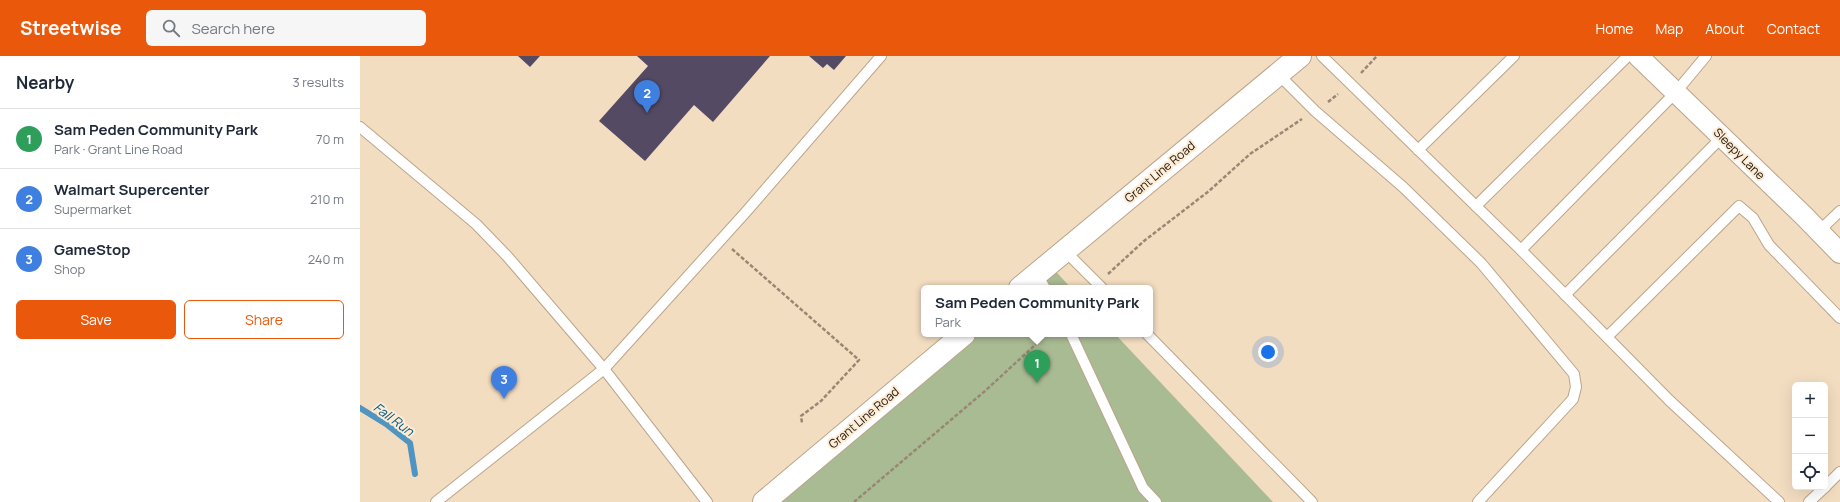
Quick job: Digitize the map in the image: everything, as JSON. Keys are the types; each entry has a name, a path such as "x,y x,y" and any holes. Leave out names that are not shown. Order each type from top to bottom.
{"main road":[{"name":"Grant Line Road","path":"1029,285 1040,281 1065,251 1300,56"},
{"name":"Grant Line Road","path":"764,502 960,337"}],"street":[{"name":"Sleepy Lane","path":"1638,56 1840,253"}],"lane":[{"path":"436,502 604,369 721,239 881,56"},
{"path":"1322,56 1521,250 1670,401 1778,502"},
{"path":"1418,150 1514,56"},
{"path":"1476,206 1628,56"},
{"path":"1521,250 1676,92 1706,56"},
{"path":"1278,74 1316,111 1404,186 1481,263 1574,374 1576,387 1573,399 1478,502"},
{"path":"360,127 476,224 510,259 604,369 707,502"},
{"path":"1566,295 1722,137"},
{"path":"1607,337 1739,206 1753,218 1769,245 1840,318"},
{"path":"1819,231 1840,211"},
{"path":"1065,251 1098,285"},
{"path":"1072,337 1143,488 1156,502"},
{"path":"1150,337 1312,502"},
{"path":"1828,484 1840,472"},
{"path":"1808,502 1822,490"}],"path":[{"path":"1100,285 1144,241 1199,199 1250,154 1316,111 1350,83 1377,56"},
{"path":"721,239 859,360 821,401 801,416 802,422"},
{"path":"854,502 985,391 1044,337"}],"green space":[{"path":"1049,264 1068,285 1024,285"},
{"path":"965,337 1118,337 1273,502 775,502"}],"building":[{"path":"518,56 540,56 530,67"},
{"path":"637,56 770,56 713,122 694,105 645,161 599,121 648,66"},
{"path":"809,56 846,56 834,70 827,64 823,68"}],"waterway":[{"name":"Fall Run","path":"360,408 386,424 410,443 415,474"}],"place":[{"name":"Walmart Supercenter","path":"647,113"},
{"name":"Sam Peden Community Park","path":"1037,383"},
{"name":"GameStop","path":"504,399"}]}
